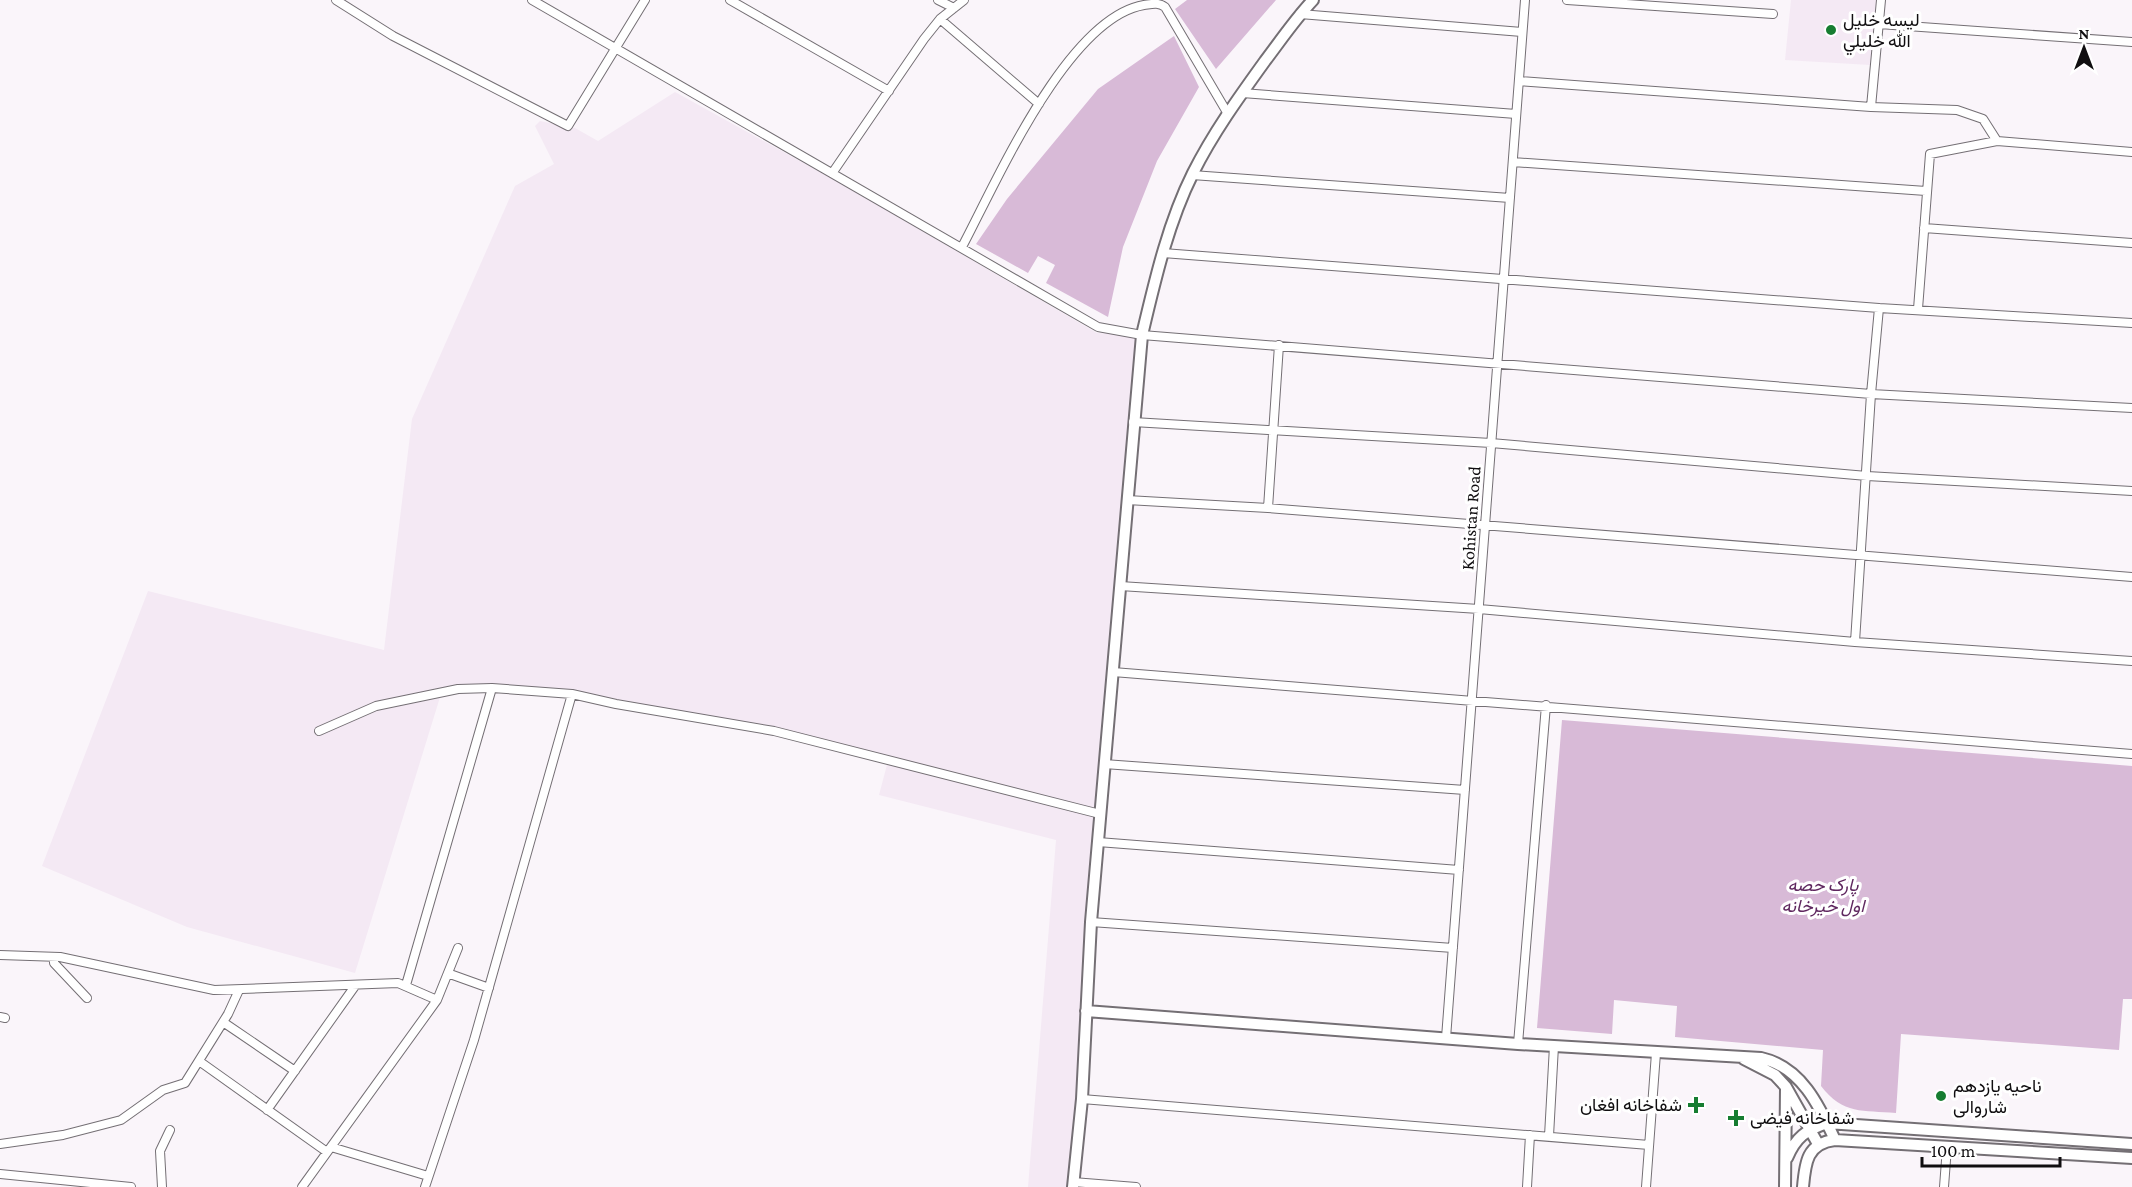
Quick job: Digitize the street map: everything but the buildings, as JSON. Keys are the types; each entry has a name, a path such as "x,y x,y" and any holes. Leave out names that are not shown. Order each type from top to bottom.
{"main road":[{"path":"1073,1185 1082,1099 1091,922 1142,334 1163,253 1192,175 1242,93 1299,14 1313,0"},
{"path":"1086,1011 1518,1044 1744,1059 1761,1058 1786,1068 1806,1087 1835,1140"},
{"path":"1744,1059 1775,1075 1786,1087 1818,1144"},
{"path":"1785,1187 1786,1087"},
{"path":"1787,1158 1794,1141 1810,1129 1827,1123 2132,1144"},
{"path":"2004,1150 2005,1136"},
{"path":"1803,1187 1808,1155 1818,1144 1835,1140 2132,1158"}],"street":[{"path":"336,0 393,36 568,126 645,0"},
{"path":"532,0 1098,327 1142,334 1871,394 2132,408"},
{"path":"730,0 889,91"},
{"path":"938,0 954,8"},
{"path":"833,172 940,19 964,0"},
{"name":"Kohistan Road","path":"1446,1038 1525,0"},
{"path":"1567,0 1773,14"},
{"path":"1871,107 1881,0"},
{"path":"962,247 1039,104 1088,37 1131,8 1157,3 1165,7 1228,114"},
{"path":"1299,14 1522,32"},
{"path":"940,19 1039,104"},
{"path":"1879,24 2132,42"},
{"path":"1519,81 1871,107 1957,110 1983,119 1997,141"},
{"path":"1242,93 1516,114"},
{"path":"1918,309 1930,154 1997,141 2132,152"},
{"path":"1513,162 1926,191"},
{"path":"1192,175 1510,198"},
{"path":"1924,228 2132,243"},
{"path":"1163,253 1879,308 2132,323"},
{"path":"1855,642 1871,394 1879,308"},
{"path":"1268,508 1279,345"},
{"path":"1133,422 1491,443 1867,476 2132,490"},
{"path":"1127,500 1268,508 2132,577"},
{"path":"1120,586 1479,609 1855,642 2132,661"},
{"path":"1113,672 1546,705 2132,754"},
{"path":"406,985 492,688"},
{"path":"319,731 376,706 458,689 492,688 572,694 616,704 774,731 1100,814"},
{"path":"425,1187 489,988 572,694"},
{"path":"1518,1044 1546,705"},
{"path":"1104,764 1465,790"},
{"path":"1098,842 1459,870"},
{"path":"1091,922 1453,948"},
{"path":"302,1187 437,999 450,974 458,948"},
{"path":"0,955 54,957 213,990 406,985 437,999"},
{"path":"54,957 54,963 87,998"},
{"path":"450,974 489,988"},
{"path":"267,1110 355,986"},
{"path":"0,1144 63,1135 121,1120 163,1090 185,1083 223,1022 239,990"},
{"path":"223,1022 295,1071"},
{"path":"1549,1136 1554,1046"},
{"path":"1646,1187 1656,1053"},
{"path":"199,1061 267,1110 329,1150 428,1176"},
{"path":"1082,1099 1649,1144"},
{"path":"162,1187 160,1151 170,1130"},
{"path":"1527,1187 1530,1135"},
{"path":"1944,1187 1947,1147"},
{"path":"0,1174 131,1187"},
{"path":"1073,1185 1136,1187"}],"shaded area":[{"name":"ليسه خليل الله خليلي","path":"1791,0 1876,0 1870,65 1785,60"},
{"path":"675,92 838,182 1097,333 1142,335 1073,1187 1028,1187 1056,840 879,795 888,761 774,731 572,694 492,688 441,694 355,973 187,927 42,866 148,591 384,650 412,419 515,186 554,164 535,126 540,121 575,128 598,141"}],"green space":[{"path":"1187,0 1276,0 1216,69 1175,9"},
{"path":"1174,36 1199,87 1157,161 1123,247 1108,317 1046,283 1055,265 1038,256 1028,273 976,244 1007,199 1098,89"},
{"name":"پارک حصه اول خیرخانه","path":"1562,720 2132,766 2132,999 2123,999 2119,1050 1901,1034 1896,1113 1864,1111 1837,1102 1821,1086 1823,1050 1675,1037 1677,1006 1614,1000 1612,1034 1537,1028"}],"place":[{"name":"ليسه خليل الله خليلي","path":"1831,30"},
{"name":"ناحیه یازدهم شاروالی","path":"1941,1096"},
{"name":"شفاخانه افغان","path":"1696,1105"},
{"name":"شفاخانه فیضی","path":"1736,1118"}]}
